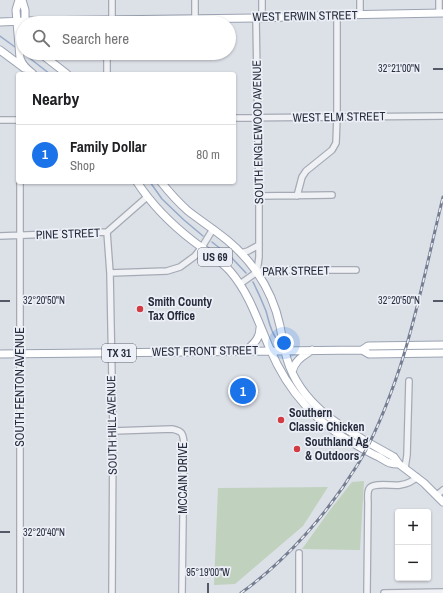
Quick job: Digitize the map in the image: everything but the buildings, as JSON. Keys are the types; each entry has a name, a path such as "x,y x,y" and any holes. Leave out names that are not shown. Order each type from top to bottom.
{"main road":[{"path":"19,16 16,10 20,0"},
{"name":"WEST ERWIN STREET","path":"236,18 441,13"},
{"name":"WEST ERWIN STREET","path":"0,22 16,22"},
{"path":"0,50 30,72"},
{"path":"20,60 26,69"},
{"path":"49,60 64,72"},
{"name":"US 69","path":"137,184 147,197 172,224 224,264 240,284 250,301 270,350 282,374 290,387 318,419 334,432 351,442 390,463 402,466"},
{"name":"US 69","path":"164,184 188,211 227,240 241,253 257,272 267,288 274,306 292,372 316,406 332,420 358,437 394,457 402,466 440,493 443,502"},
{"path":"246,351 259,337 260,326"},
{"name":"WEST FRONT STREET","path":"362,350 368,346 443,345"},
{"name":"WEST FRONT STREET","path":"0,354 270,350 362,350 369,354 443,353"},
{"path":"292,372 297,361 312,350"}],"street":[{"path":"109,16 112,0"},
{"path":"195,0 195,16"},
{"name":"SOUTH ENGLEWOOD AVENUE","path":"257,272 259,257 259,196 257,118 259,18 262,0"},
{"path":"360,0 360,15"},
{"path":"439,0 441,13"},
{"path":"297,196 302,177 306,171 332,150 336,143 336,15"},
{"path":"107,60 107,72"},
{"name":"WEST ELM STREET","path":"236,118 443,116"},
{"path":"0,120 16,120"},
{"name":"SOUTH FENTON AVENUE","path":"20,184 20,593"},
{"path":"259,196 332,195"},
{"name":"PINE STREET","path":"0,236 107,232 147,197"},
{"path":"110,273 160,272 174,270 186,264 195,256 213,229"},
{"name":"SOUTH HILL AVENUE","path":"107,232 110,273 113,430 112,593"},
{"path":"241,253 259,246"},
{"name":"PARK STREET","path":"240,284 257,272 266,270 356,270"},
{"path":"402,466 408,455 409,381"},
{"name":"MCCAIN DRIVE","path":"113,430 172,428 179,430 183,435 182,593"},
{"path":"367,593 368,490 370,487 375,485 401,485 411,482 417,477"},
{"path":"299,553 299,593"},
{"path":"384,593 443,592"}],"green space":[{"path":"364,481 360,550 302,549 352,482"},
{"path":"328,487 303,526 235,584 214,585 218,488"}],"waterway":[{"path":"0,36 15,47"},
{"path":"32,60 47,72"},
{"path":"151,184 162,199 203,236"},
{"path":"212,242 231,257 246,273"},
{"path":"253,282 266,311 271,329 276,338"}],"railway":[{"path":"241,593 290,551 320,518 358,464 371,441 387,404 406,346 418,304 443,197"}],"place":[{"name":"Smith County Tax Office","path":"140,309"},
{"name":"Family Dollar","path":"243,391"},
{"name":"Southern Classic Chicken","path":"281,420"},
{"name":"Southland Ag & Outdoors","path":"297,449"}]}
